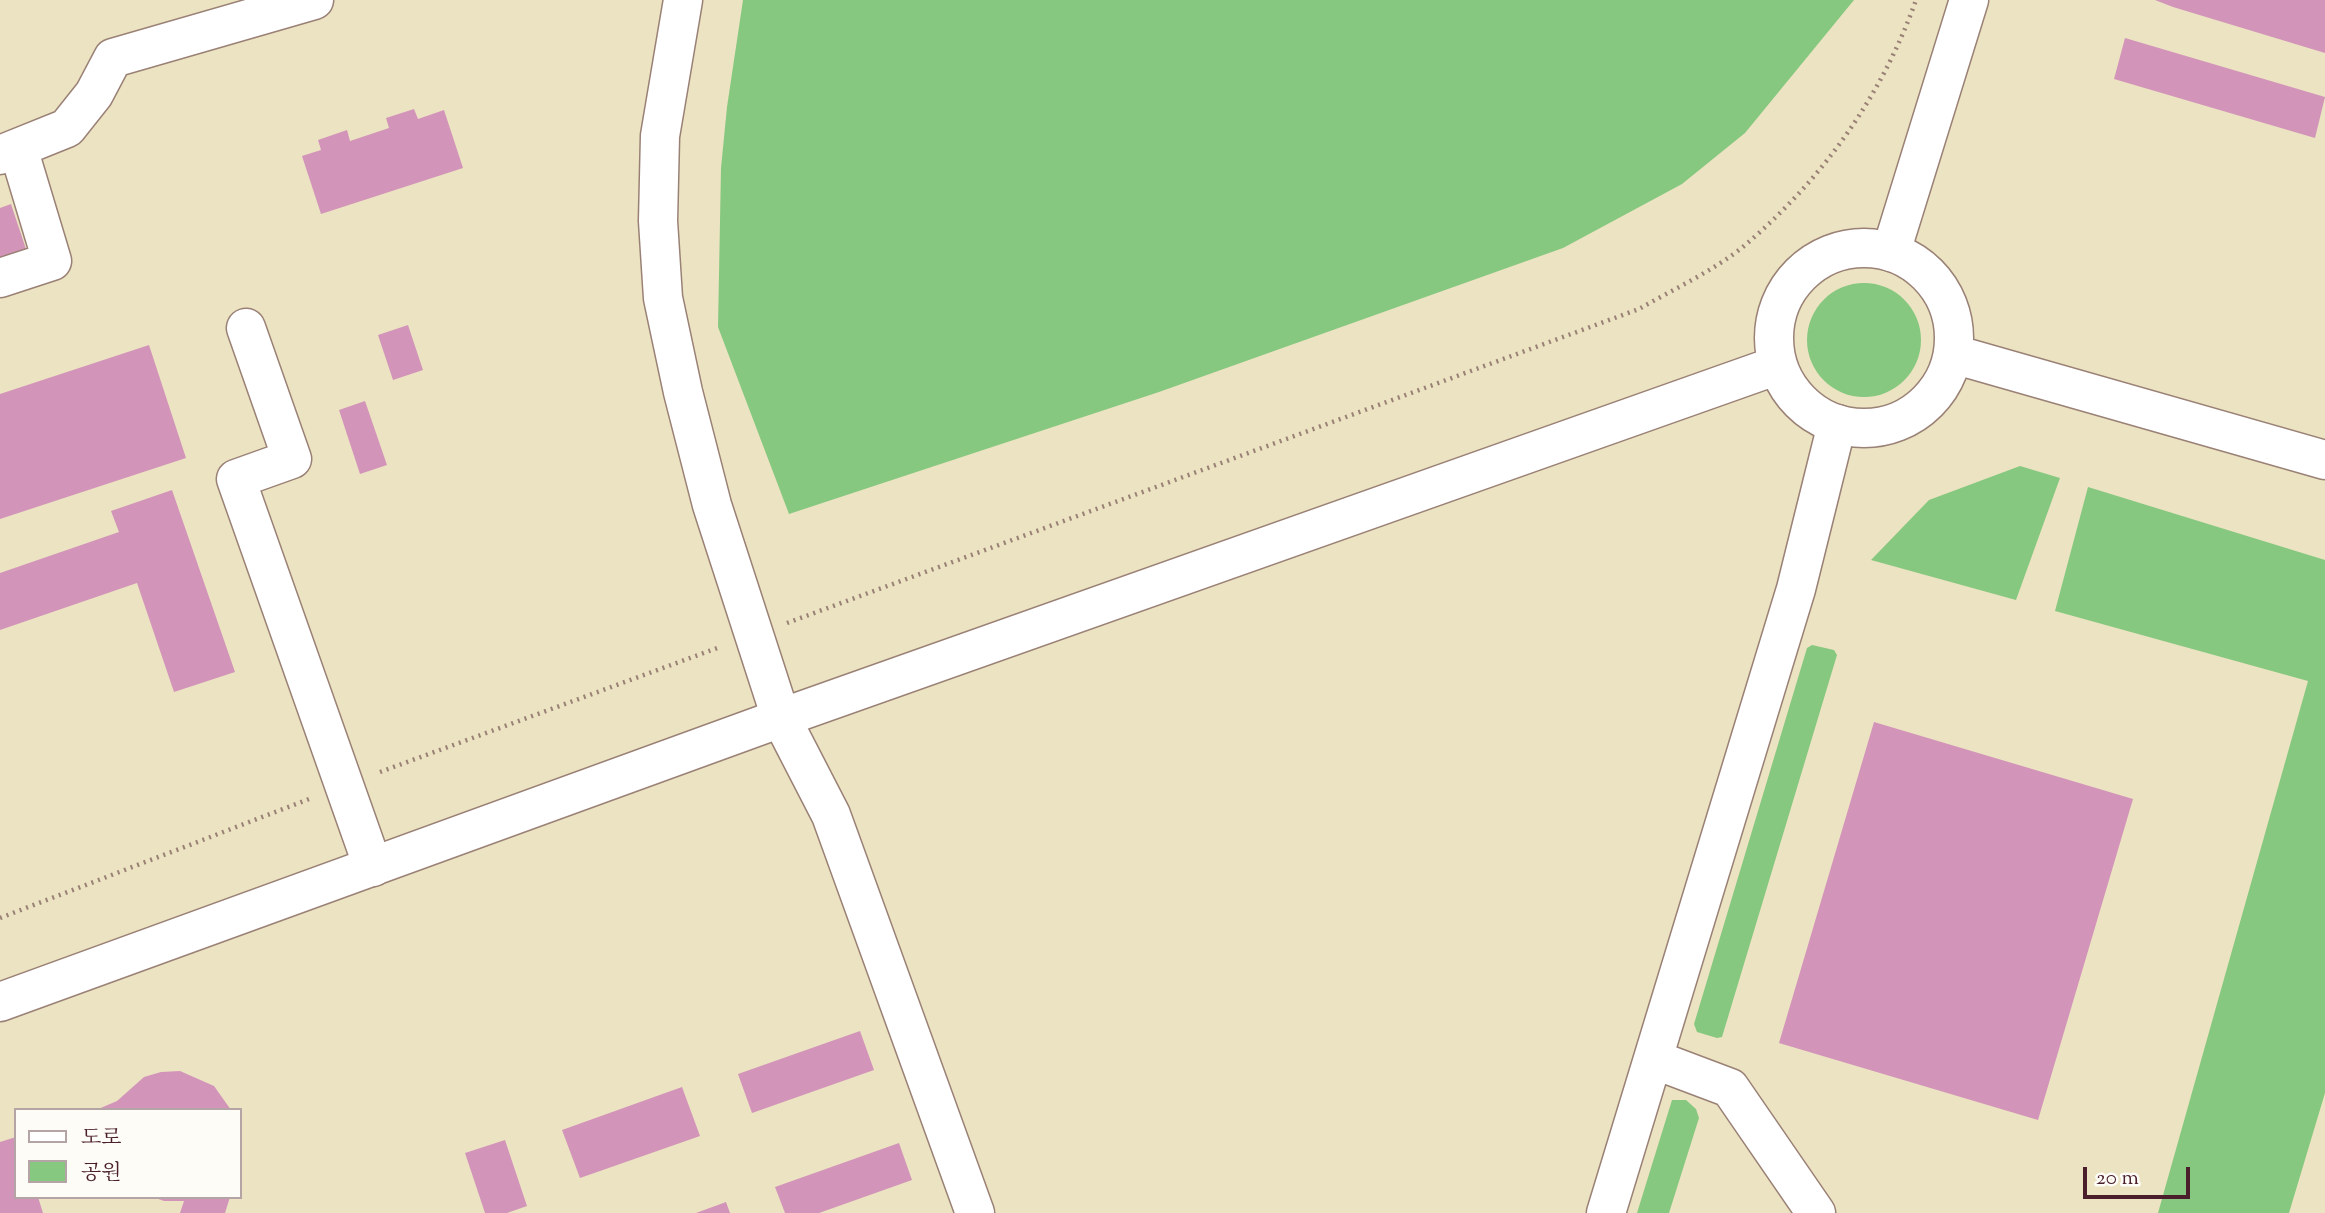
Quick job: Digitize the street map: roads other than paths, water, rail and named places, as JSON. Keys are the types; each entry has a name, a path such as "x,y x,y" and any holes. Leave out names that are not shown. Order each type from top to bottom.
{"main road":[{"path":"0,278 52,261 9,152 67,128 94,94 113,58 314,0"},
{"path":"683,0 660,136 658,221 663,298 712,505 781,718 831,815 975,1213"},
{"path":"1891,252 1969,0"},
{"path":"1869,248 1891,252 1919,267 1941,291 1954,332 1953,354 1946,375 1935,394 1901,421 1881,427 1859,428 1838,424 1817,415 1800,401 1787,384 1778,365 1774,332 1782,301 1808,267 1827,256 1848,249 1869,248"},
{"path":"246,328 292,459 236,479 373,867"},
{"path":"1953,354 2325,460"},
{"path":"0,1002 781,718 1778,365"},
{"path":"1606,1213 1796,589 1838,424"},
{"path":"1653,1059 1730,1088 1816,1213"}]}
